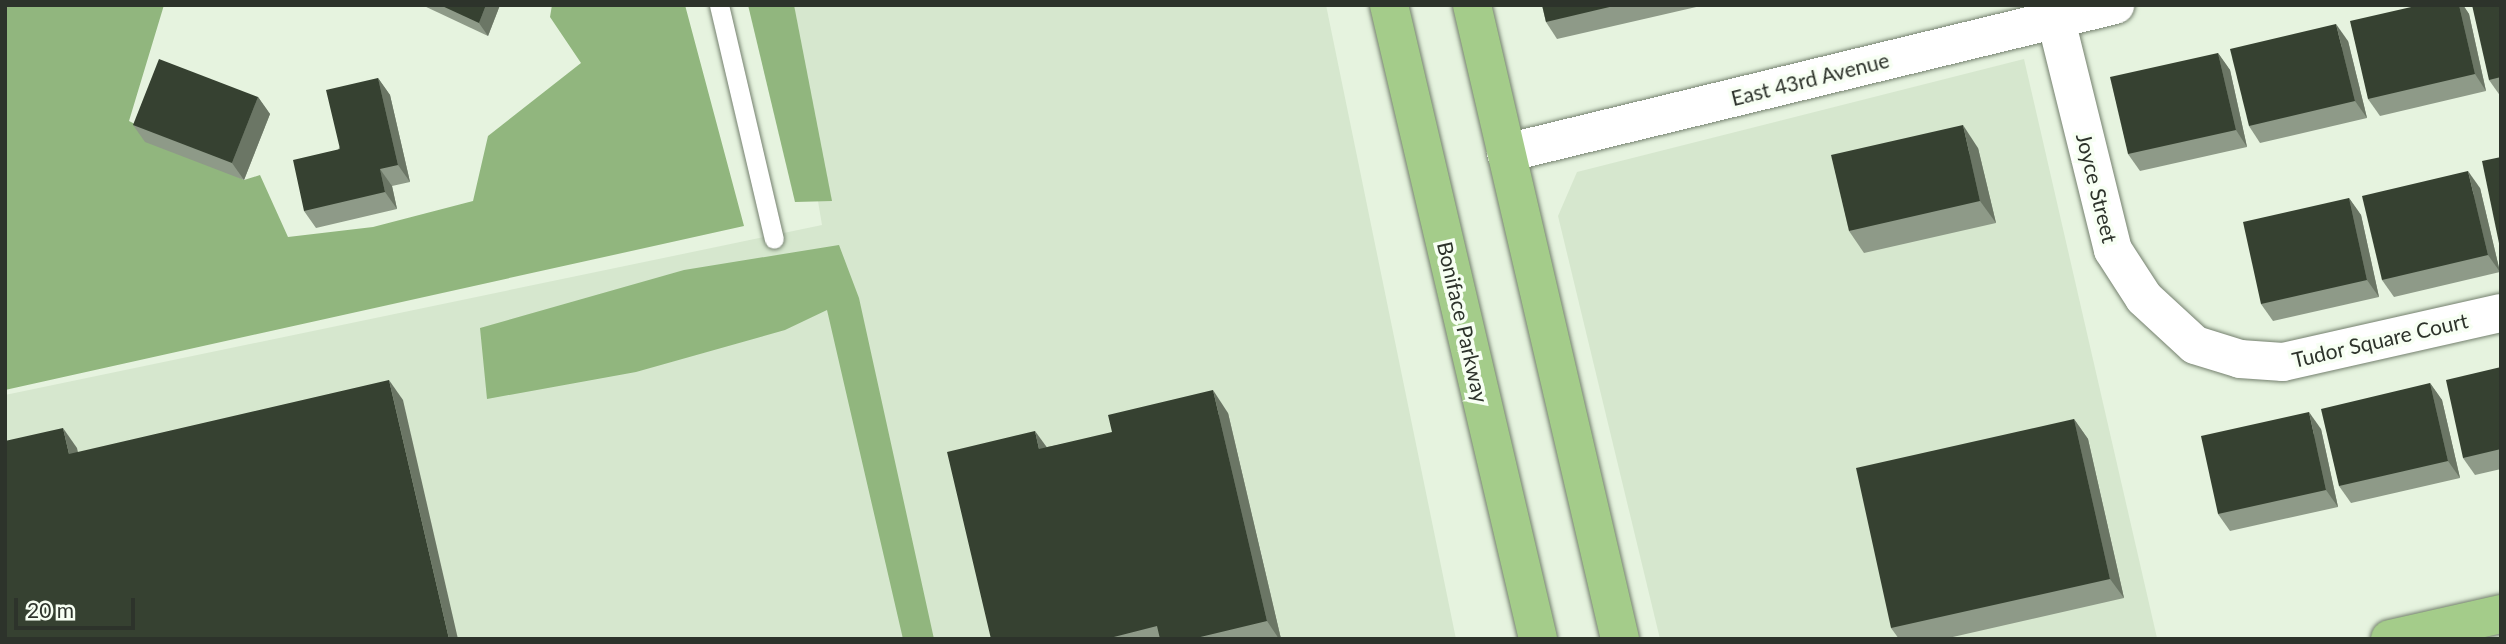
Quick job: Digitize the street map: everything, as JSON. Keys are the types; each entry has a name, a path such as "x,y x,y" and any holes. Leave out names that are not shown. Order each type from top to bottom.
{"main road":[{"name":"Boniface Parkway","path":"1389,5 1538,639"},
{"path":"1472,5 1620,639"},
{"path":"2390,639 2501,614"}],"street":[{"name":"East 43rd Avenue","path":"1506,153 2115,5"},
{"name":"Joyce Street","path":"2056,20 2113,250 2144,298 2180,334"},
{"name":"Tudor Square Court","path":"2180,334 2224,356 2283,362 2501,313"}],"lane":[{"path":"719,5 774,239"}],"shaded area":[{"path":"785,5 1326,5 1456,639 5,639 5,395 822,225"},
{"path":"2024,59 2157,638 1660,639 1558,216 1577,172"}],"green space":[{"path":"164,5 129,121 244,180 260,175 288,237 373,227 473,201 488,136 581,63 550,17 552,5 685,5 744,226 5,390 5,6"},
{"path":"748,5 794,5 832,201 795,202"},
{"path":"839,245 859,298 934,639 903,639 827,310 785,330 636,372 487,399 480,328 684,270"}],"building":[{"path":"440,5 486,5 479,23"},
{"path":"1542,5 1618,5 1546,22"},
{"path":"2420,5 2459,5 2475,74 2368,99 2350,21"},
{"path":"2472,5 2501,5 2501,77 2489,80"},
{"path":"2336,24 2355,101 2249,126 2230,49"},
{"path":"2218,53 2236,130 2128,154 2110,77"},
{"path":"159,59 258,97 232,163 133,125"},
{"path":"378,78 398,165 380,169 385,192 304,211 293,160 340,149 326,90"},
{"path":"1963,125 1980,201 1849,231 1831,155"},
{"path":"2501,157 2501,248 2500,248 2482,161"},
{"path":"2468,171 2488,255 2382,280 2362,196"},
{"path":"2349,198 2367,280 2261,304 2243,222"},
{"path":"2501,367 2501,449 2463,458 2446,380"},
{"path":"389,380 449,639 5,639 5,441 63,428 69,454"},
{"path":"2430,383 2448,461 2339,486 2321,409"},
{"path":"1213,390 1267,621 1192,639 1160,639 1157,626 1106,639 991,639 947,452 1035,431 1039,449 1112,432 1108,415"},
{"path":"2309,412 2326,490 2218,514 2201,436"},
{"path":"2074,419 2110,579 1891,628 1856,468"}]}
